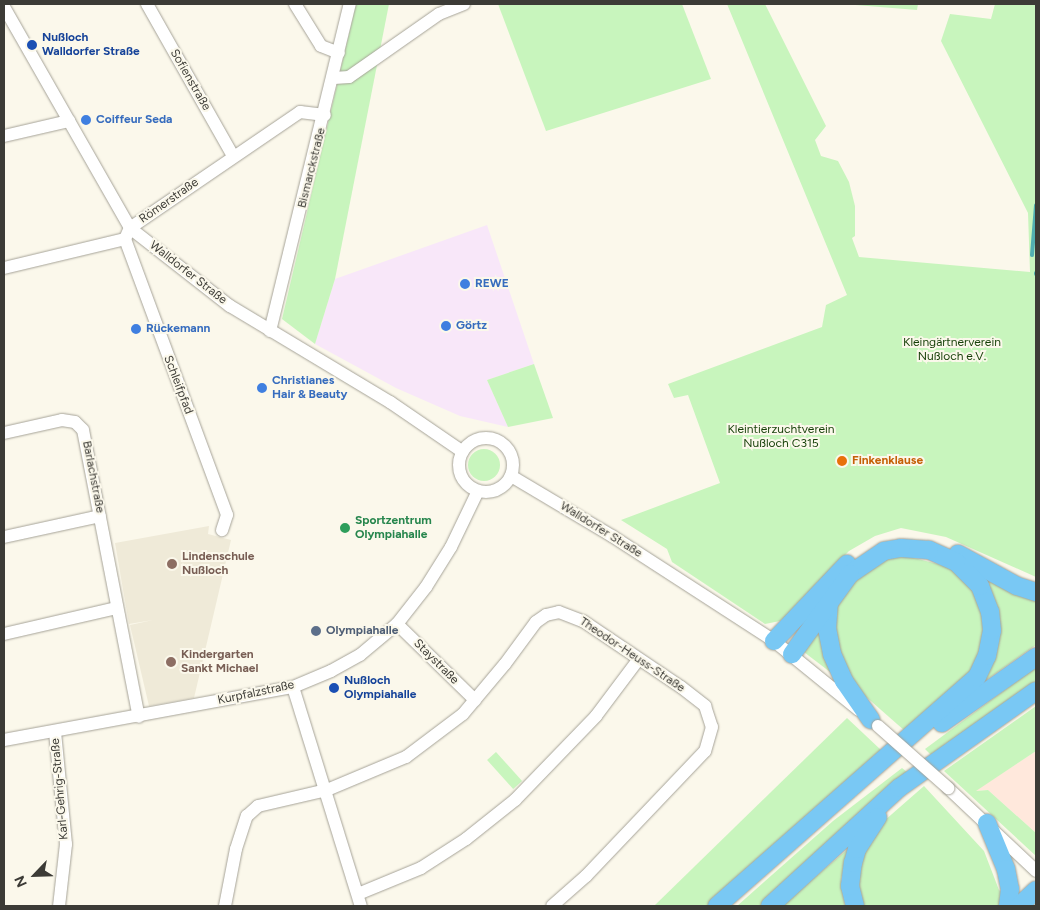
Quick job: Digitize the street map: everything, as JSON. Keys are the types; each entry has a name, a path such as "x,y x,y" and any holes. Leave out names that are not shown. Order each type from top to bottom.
{"highway":[{"path":"774,641 845,566 867,551 898,542 922,542 946,548 1018,586 1036,592"},
{"path":"717,906 827,812 977,677 987,656 992,630 990,612 980,586 956,562 929,550 901,548 870,558 850,574 829,600 792,654"},
{"path":"829,600 827,628 832,654 844,681 874,723"},
{"path":"827,812 943,722 1036,657"},
{"path":"770,906 899,788 1036,691"},
{"path":"855,906 850,886 857,849 899,788"},
{"path":"987,823 1006,869 1010,889 1008,906"},
{"path":"1018,906 1036,890"}],"street":[{"name":"Sofienstraße","path":"147,4 233,156"},
{"path":"295,4 321,46 339,53"},
{"name":"Bismarckstraße","path":"270,331 325,115 350,4"},
{"path":"334,78 349,76 439,14 464,4"},
{"name":"Walldorfer Straße","path":"4,7 68,121 127,233 230,306 390,402 463,452"},
{"name":"Römerstraße","path":"4,268 127,233 233,156 300,112 325,115"},
{"path":"4,136 68,121"},
{"name":"Schleifpfad","path":"127,233 228,515 222,530"},
{"name":"Barlachstraße","path":"4,433 57,421 75,422 85,434 139,717"},
{"path":"475,441 496,441 511,455 511,476 500,488 478,491 461,475 463,452 475,441"},
{"name":"Walldorfer Straße","path":"511,476 691,587 792,654 948,788 1036,871"},
{"name":"Kurpfalzstraße","path":"4,740 139,717 293,686 360,655 397,624 426,588 451,547 478,491"},
{"path":"4,537 100,516"},
{"path":"4,634 117,608"},
{"name":"Theodor-Heuss-Straße","path":"225,906 236,849 247,816 258,806 272,801 327,790 406,757 456,721 475,700 536,622 546,615 570,615 705,706 712,727 709,745 586,876 552,906"},
{"name":"Staystraße","path":"397,624 475,700"},
{"path":"293,686 360,900 421,868 466,839 515,800 596,716 638,660"},
{"name":"Karl-Gehrig-Straße","path":"54,732 66,844 59,906"}],"shaded area":[{"path":"487,225 534,364 487,380 508,427 460,416 396,388 315,344 335,279"},
{"path":"209,526 208,534 231,540 194,698 149,706 130,625 153,620 129,624 115,543"},
{"path":"1036,751 1036,833 988,790 975,791"}],"green space":[{"path":"356,4 389,4 335,279 315,344 282,319"},
{"path":"498,4 682,4 711,79 546,131"},
{"path":"727,4 765,4 826,126 815,140 821,156 838,161 849,182 855,206 855,236 852,238 859,257 1030,272 1028,213 941,41 950,14 991,19 995,4 1036,4 1036,577 946,537 901,528 875,536 849,551 787,615 780,621 765,624 672,562 667,549 621,520 720,483 688,395 674,398 668,384 822,327 826,305 847,295"},
{"path":"843,4 918,4 917,10"},
{"path":"534,364 553,418 508,427 487,380"},
{"path":"484,449 495,454 500,465 495,476 484,481 473,476 468,465 473,454"},
{"path":"902,555 946,566 961,577 975,592 984,612 986,634 972,672 905,731 864,695 843,664 834,624 837,602 848,583 881,560"},
{"path":"977,574 1036,600 1036,645 982,683 992,658"},
{"path":"821,618 834,675 800,649"},
{"path":"1036,667 1036,690 934,758 925,749"},
{"path":"1036,706 1036,751 976,791 988,790 1036,833 1036,856 944,771"},
{"path":"847,718 881,750 711,906 654,906"},
{"path":"496,752 522,781 513,789 487,760"},
{"path":"902,768 912,776 763,906 737,906 833,821"},
{"path":"924,786 984,851 999,890 1004,894 1002,906 858,906 857,862 884,821"},
{"path":"848,849 841,880 845,906 781,906"}],"waterway":[{"path":"1032,255 1036,205"}],"place":[{"name":"Nußloch Walldorfer Straße","path":"32,45"},
{"name":"Coiffeur Seda","path":"86,120"},
{"name":"REWE","path":"465,284"},
{"name":"Görtz","path":"446,326"},
{"name":"Rückemann","path":"136,329"},
{"name":"Christianes Hair & Beauty","path":"262,388"},
{"name":"Finkenklause","path":"842,461"},
{"name":"Sportzentrum Olympiahalle","path":"345,528"},
{"name":"Lindenschule Nußloch","path":"172,564"},
{"name":"Olympiahalle","path":"316,631"},
{"name":"Kindergarten Sankt Michael","path":"171,662"},
{"name":"Nußloch Olympiahalle","path":"334,688"}],"park label":[{"name":"Kleingärtnerverein Nußloch e.V.","path":"952,350"},
{"name":"Kleintierzuchtverein Nußloch C315","path":"781,437"}]}
